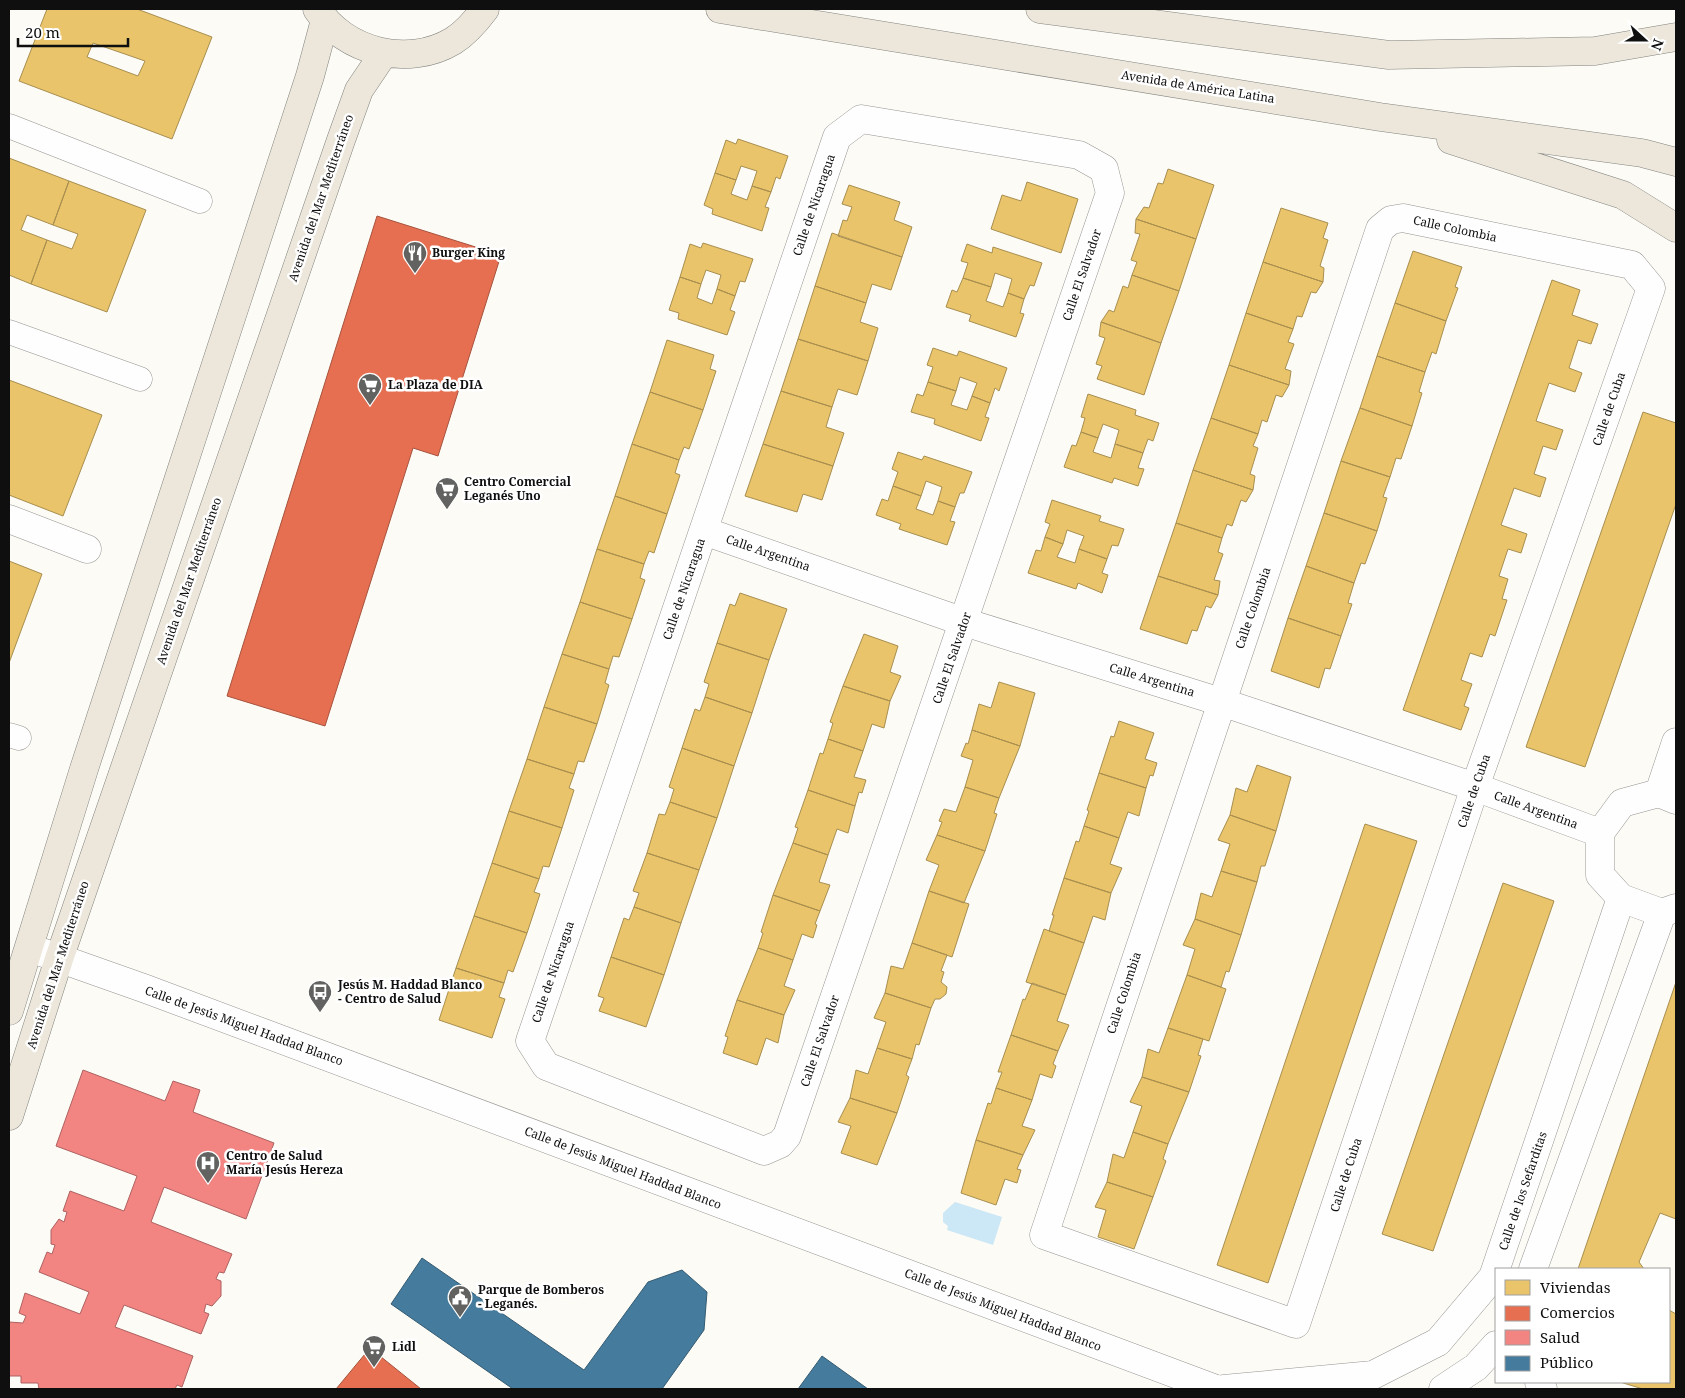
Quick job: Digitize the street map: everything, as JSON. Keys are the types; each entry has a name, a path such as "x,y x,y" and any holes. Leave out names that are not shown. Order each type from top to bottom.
{"main road":[{"path":"321,14 342,36 384,53 399,55 427,52 452,41 474,23 485,9"},
{"name":"Avenida de América Latina","path":"720,9 1380,117 1642,153 1676,162"},
{"path":"1040,9 1389,55 1595,51 1676,38"},
{"path":"9,1011 87,760 310,76 321,14"},
{"name":"Avenida del Mar Mediterráneo","path":"9,1116 59,959 359,90 384,53"},
{"path":"1380,117 1624,195 1676,228"}],"street":[{"name":"Calle El Salvador","path":"780,1144 787,1136 1110,193 1104,169 1079,155 861,119"},
{"name":"Calle de Nicaragua","path":"780,1144 764,1151 546,1066 530,1041 837,137 861,119"},
{"path":"9,126 200,201"},
{"name":"Calle Colombia","path":"1296,1324 1044,1235 1380,229 1391,220 1403,218 1632,265"},
{"name":"Calle de Cuba","path":"1296,1324 1475,787 1651,288 1632,265"},
{"path":"9,332 140,379"},
{"path":"9,519 87,549"},
{"name":"Calle Argentina","path":"704,530 964,622 1221,702 1475,787 1600,833"},
{"path":"1533,1268 1669,911 1621,898 1600,875 1600,833 1622,803 1667,797 1676,742"},
{"name":"Calle de los Sefarditas","path":"1499,1266 1621,898"},
{"name":"Calle de Jesús Miguel Haddad Blanco","path":"30,948 234,1022 1216,1389"},
{"name":"Calle de los Sefarditas","path":"1224,1389 1372,1382 1438,1342 1495,1273"},
{"path":"1443,1389 1476,1367 1495,1346"}],"water":[{"path":"955,1202 1002,1217 993,1245 947,1230 948,1226 943,1222 943,1213"}],"building: Viviendas":[{"path":"47,9 137,9 212,37 172,139 19,81","holes":["93,43 145,61 138,76 87,57"]},
{"path":"738,139 788,156 780,179 776,177 771,192 752,186 757,171 741,166 736,180 715,173 726,140 736,144"},
{"path":"9,158 69,181 53,225 27,215 21,230 47,240 31,284 9,275"},
{"path":"1168,169 1214,185 1196,239 1136,219 1144,207 1149,208 1158,183 1163,184"},
{"path":"715,173 736,180 731,194 747,200 752,186 771,192 765,207 769,208 762,231 712,214 713,209 704,205"},
{"path":"69,181 146,210 107,312 31,284 47,240 72,249 78,234 53,225"},
{"path":"1027,182 1078,199 1061,253 991,229 1002,195 1021,201"},
{"path":"849,185 900,202 894,220 912,227 902,257 838,236 843,220 847,221 852,207 842,204"},
{"path":"1281,208 1328,223 1323,238 1328,240 1320,266 1324,268 1323,282 1263,262"},
{"path":"1136,219 1196,239 1179,291 1132,275 1137,262 1131,260 1140,234 1135,233"},
{"path":"832,233 902,257 891,290 872,284 866,303 815,286"},
{"path":"703,243 753,259 745,282 740,281 735,296 717,289 721,275 706,270 701,284 680,277 690,244 701,248"},
{"path":"967,244 992,253 993,247 1042,263 1034,286 1030,285 1024,299 1008,293 1012,279 995,273 991,287 963,278 968,263 961,261"},
{"path":"1413,251 1462,267 1455,287 1458,288 1446,321 1395,303"},
{"path":"1263,262 1323,282 1316,293 1311,292 1302,317 1297,316 1293,329 1246,313"},
{"path":"1132,275 1179,291 1161,343 1101,322 1109,310 1114,312 1123,286 1128,288"},
{"path":"680,277 701,284 697,298 712,304 717,289 735,296 730,310 735,312 727,335 678,319 679,313 669,310"},
{"path":"963,278 991,287 986,301 1003,307 1008,293 1024,299 1020,313 1024,314 1016,337 969,321 971,315 946,307 952,290 957,292"},
{"path":"1552,280 1580,290 1572,315 1598,324 1591,344 1578,340 1569,368 1582,373 1575,392 1549,383 1536,421 1563,430 1556,450 1543,446 1534,474 1546,478 1540,497 1514,488 1501,525 1527,534 1521,553 1508,549 1499,576 1508,579 1502,599 1507,600 1495,636 1490,634 1482,657 1470,653 1461,680 1472,684 1464,706 1469,708 1461,730 1403,710"},
{"path":"815,286 866,303 860,322 878,328 868,361 798,339"},
{"path":"1395,303 1446,321 1436,354 1432,352 1425,372 1377,356"},
{"path":"1246,313 1293,329 1288,342 1294,344 1285,369 1291,371 1289,385 1229,365"},
{"path":"1101,322 1161,343 1144,395 1097,379 1102,366 1096,364 1105,338 1099,336"},
{"path":"798,339 868,361 857,395 838,389 832,407 781,391"},
{"path":"667,340 714,355 710,369 716,371 703,410 650,392"},
{"path":"933,348 957,356 959,351 1007,368 999,391 995,388 990,403 972,396 977,383 960,377 956,391 928,382 933,367 927,365"},
{"path":"1377,356 1425,372 1419,392 1422,393 1412,426 1360,408"},
{"path":"1229,365 1289,385 1282,397 1276,395 1267,422 1262,420 1258,434 1211,418"},
{"path":"9,380 102,415 63,516 9,495"},
{"path":"928,382 956,391 951,405 967,410 972,396 990,403 985,417 989,418 981,441 934,424 935,419 911,412 917,394 923,396"},
{"path":"781,391 832,407 826,427 844,433 833,466 763,444"},
{"path":"650,392 703,410 689,449 684,447 679,460 632,444"},
{"path":"1088,394 1136,410 1135,415 1159,423 1153,441 1148,439 1143,453 1115,444 1119,430 1103,424 1098,438 1081,432 1085,418 1081,417"},
{"path":"1360,408 1412,426 1401,459 1396,458 1390,477 1341,461"},
{"path":"1643,412 1676,423 1676,504 1585,767 1526,747"},
{"path":"1211,418 1258,434 1253,446 1258,448 1250,474 1255,476 1253,490 1193,470"},
{"path":"1081,432 1098,438 1093,452 1111,458 1115,444 1143,453 1138,468 1144,469 1138,486 1114,478 1112,483 1064,467 1072,445 1076,446"},
{"path":"632,444 679,460 675,473 680,475 667,514 615,496"},
{"path":"763,444 833,466 822,500 803,494 797,512 745,496"},
{"path":"898,452 922,460 924,456 972,472 964,493 960,493 955,507 938,501 942,487 926,481 921,496 893,486 898,472 892,469"},
{"path":"1341,461 1390,477 1383,497 1387,498 1377,531 1324,513"},
{"path":"1193,470 1253,490 1246,502 1241,500 1232,526 1227,524 1222,538 1176,523"},
{"path":"893,486 921,496 916,509 933,515 938,501 955,507 950,521 955,522 947,545 899,529 901,524 876,515 882,499 888,501"},
{"path":"615,496 667,514 654,553 649,551 644,564 597,549"},
{"path":"1052,500 1101,516 1099,521 1124,529 1118,546 1112,545 1107,559 1079,549 1084,536 1067,530 1063,544 1045,537 1050,524 1045,522"},
{"path":"1324,513 1377,531 1365,564 1361,563 1354,583 1306,566"},
{"path":"1176,523 1222,538 1218,552 1223,554 1214,580 1220,581 1218,595 1158,576"},
{"path":"1045,537 1063,544 1057,557 1075,563 1079,549 1107,559 1102,573 1108,575 1102,593 1078,583 1076,589 1028,573 1036,550 1041,551"},
{"path":"597,549 644,564 640,578 645,580 632,619 580,602"},
{"path":"9,561 42,574 9,663"},
{"path":"1306,566 1354,583 1348,603 1352,604 1341,636 1288,618"},
{"path":"1158,576 1218,595 1211,608 1206,606 1197,631 1192,630 1187,644 1140,629"},
{"path":"740,593 787,609 769,660 717,643 730,604 735,606"},
{"path":"580,602 632,619 619,657 613,656 609,669 562,654"},
{"path":"1288,618 1341,636 1330,669 1325,668 1319,688 1271,671"},
{"path":"864,634 898,646 890,672 901,676 890,701 843,686"},
{"path":"717,643 769,660 752,713 705,697 709,684 704,682"},
{"path":"562,654 609,669 605,683 609,685 597,724 544,707"},
{"path":"999,682 1035,693 1020,746 972,730 979,704 991,708"},
{"path":"843,686 890,701 884,728 872,724 863,751 828,739 833,723 830,722"},
{"path":"705,697 752,713 734,766 682,748 695,709 700,711"},
{"path":"544,707 597,724 584,762 578,761 574,774 527,759"},
{"path":"1119,721 1154,733 1145,759 1157,763 1153,776 1150,775 1146,788 1099,773 1111,736 1114,737"},
{"path":"972,730 1020,746 999,798 965,787 973,760 961,756 966,743 968,744"},
{"path":"828,739 863,751 854,777 866,780 862,793 859,792 855,806 808,790 820,753 823,754"},
{"path":"682,748 734,766 717,818 670,802 674,789 669,787"},
{"path":"527,759 574,774 569,788 574,790 562,828 509,811"},
{"path":"1257,765 1291,777 1276,831 1230,815 1236,788 1247,792"},
{"path":"1099,773 1146,788 1139,816 1128,812 1119,838 1084,826"},
{"path":"965,787 999,798 994,813 997,814 985,851 937,835 942,822 939,821 944,809 956,812"},
{"path":"808,790 855,806 848,833 837,829 828,855 793,843 798,828 795,827"},
{"path":"670,802 717,818 699,870 647,853 659,814 665,815"},
{"path":"509,811 562,828 549,867 543,866 539,879 492,863"},
{"path":"1230,815 1276,831 1265,866 1261,866 1257,882 1221,871 1230,844 1218,840"},
{"path":"1365,824 1417,841 1268,1283 1217,1265"},
{"path":"1084,826 1119,838 1110,864 1122,868 1111,893 1064,878 1076,841 1079,842"},
{"path":"937,835 985,851 964,903 929,891 939,865 926,860"},
{"path":"793,843 828,855 819,882 830,885 820,911 773,895"},
{"path":"647,853 699,870 681,923 634,907 639,893 633,891"},
{"path":"492,863 539,879 534,892 540,894 527,933 474,916"},
{"path":"1221,871 1257,882 1241,935 1195,919 1201,893 1212,897"},
{"path":"1064,878 1111,893 1105,920 1093,916 1084,943 1049,931"},
{"path":"1503,883 1554,901 1433,1251 1382,1234"},
{"path":"929,891 969,904 952,957 912,943"},
{"path":"773,895 820,911 815,924 817,925 813,938 802,934 793,960 758,948"},
{"path":"634,907 681,923 664,975 611,957 624,918 629,920"},
{"path":"474,916 527,933 513,972 508,970 504,983 456,968"},
{"path":"1195,919 1241,935 1229,972 1226,971 1221,987 1187,975 1195,949 1183,945"},
{"path":"1044,929 1084,943 1066,995 1026,982"},
{"path":"912,943 947,955 941,971 944,972 941,982 947,987 946,994 940,999 935,999 931,1008 885,993 891,966 903,969"},
{"path":"758,948 793,960 784,986 795,990 784,1015 737,1000"},
{"path":"611,957 664,975 646,1027 599,1011 604,998 598,996"},
{"path":"456,968 504,983 499,997 505,999 492,1038 439,1020"},
{"path":"1187,975 1226,989 1209,1041 1168,1028"},
{"path":"1676,982 1676,1219 1660,1213 1639,1262 1643,1268 1578,1268"},
{"path":"1032,983 1066,995 1057,1021 1069,1025 1058,1051 1011,1035 1023,999 1025,1000"},
{"path":"885,993 931,1008 919,1045 916,1044 912,1059 877,1048 886,1022 874,1018"},
{"path":"737,1000 784,1015 778,1043 766,1038 757,1065 723,1053 728,1037 725,1036"},
{"path":"1168,1028 1203,1039 1198,1055 1201,1056 1189,1092 1142,1077 1148,1049 1159,1053"},
{"path":"1011,1035 1058,1051 1053,1064 1056,1066 1052,1078 1040,1074 1032,1100 996,1088 1002,1072 998,1072"},
{"path":"877,1048 912,1059 906,1075 909,1077 897,1113 850,1098 856,1070 868,1074"},
{"path":"1142,1077 1189,1092 1168,1144 1133,1132 1142,1106 1130,1102"},
{"path":"996,1088 1032,1100 1022,1126 1035,1130 1023,1155 976,1140 988,1103 991,1104"},
{"path":"850,1098 897,1113 877,1165 841,1153 851,1126 838,1122"},
{"path":"1133,1132 1168,1144 1163,1159 1166,1161 1153,1197 1107,1182 1113,1154 1124,1158"},
{"path":"976,1140 1023,1155 1017,1169 1021,1170 1017,1183 1005,1179 996,1205 961,1193"},
{"path":"1107,1182 1153,1197 1134,1249 1098,1237 1106,1210 1095,1207"},
{"path":"1670,1311 1676,1314 1676,1389 1643,1389 1623,1383 1670,1383"}],"building: Comercios":[{"path":"377,216 501,255 438,456 413,448 325,726 227,696"},
{"name":"Lidl","path":"370,1348 421,1389 336,1389"}],"building: Salud":[{"path":"83,1070 165,1101 173,1081 200,1090 193,1112 274,1143 246,1219 164,1187 151,1222 232,1254 224,1273 219,1272 216,1279 221,1281 221,1296 212,1306 206,1304 204,1312 209,1314 201,1334 124,1305 115,1327 193,1356 182,1387 177,1385 175,1389 39,1389 38,1383 21,1383 21,1376 9,1376 9,1322 23,1323 26,1316 19,1313 25,1293 80,1314 89,1292 39,1272 47,1252 52,1254 55,1245 51,1244 51,1230 59,1219 64,1222 67,1212 63,1211 70,1191 124,1211 137,1176 56,1146"}],"building: Público":[{"name":"Parque de Bomberos - Leganés.","path":"422,1258 584,1370 648,1282 682,1270 707,1292 704,1330 662,1389 513,1389 391,1304"},
{"path":"822,1356 868,1389 798,1389"}],"place":[{"name":"Burger King","path":"415,274"},
{"name":"La Plaza de DIA","path":"370,406"},
{"name":"Centro Comercial Leganés Uno","path":"447,510"},
{"name":"Jesús M. Haddad Blanco - Centro de Salud","path":"320,1013"},
{"name":"Centro de Salud María Jesús Hereza","path":"208,1184"},
{"name":"Parque de Bomberos - Leganés.","path":"460,1318"},
{"name":"Lidl","path":"374,1368"}]}
